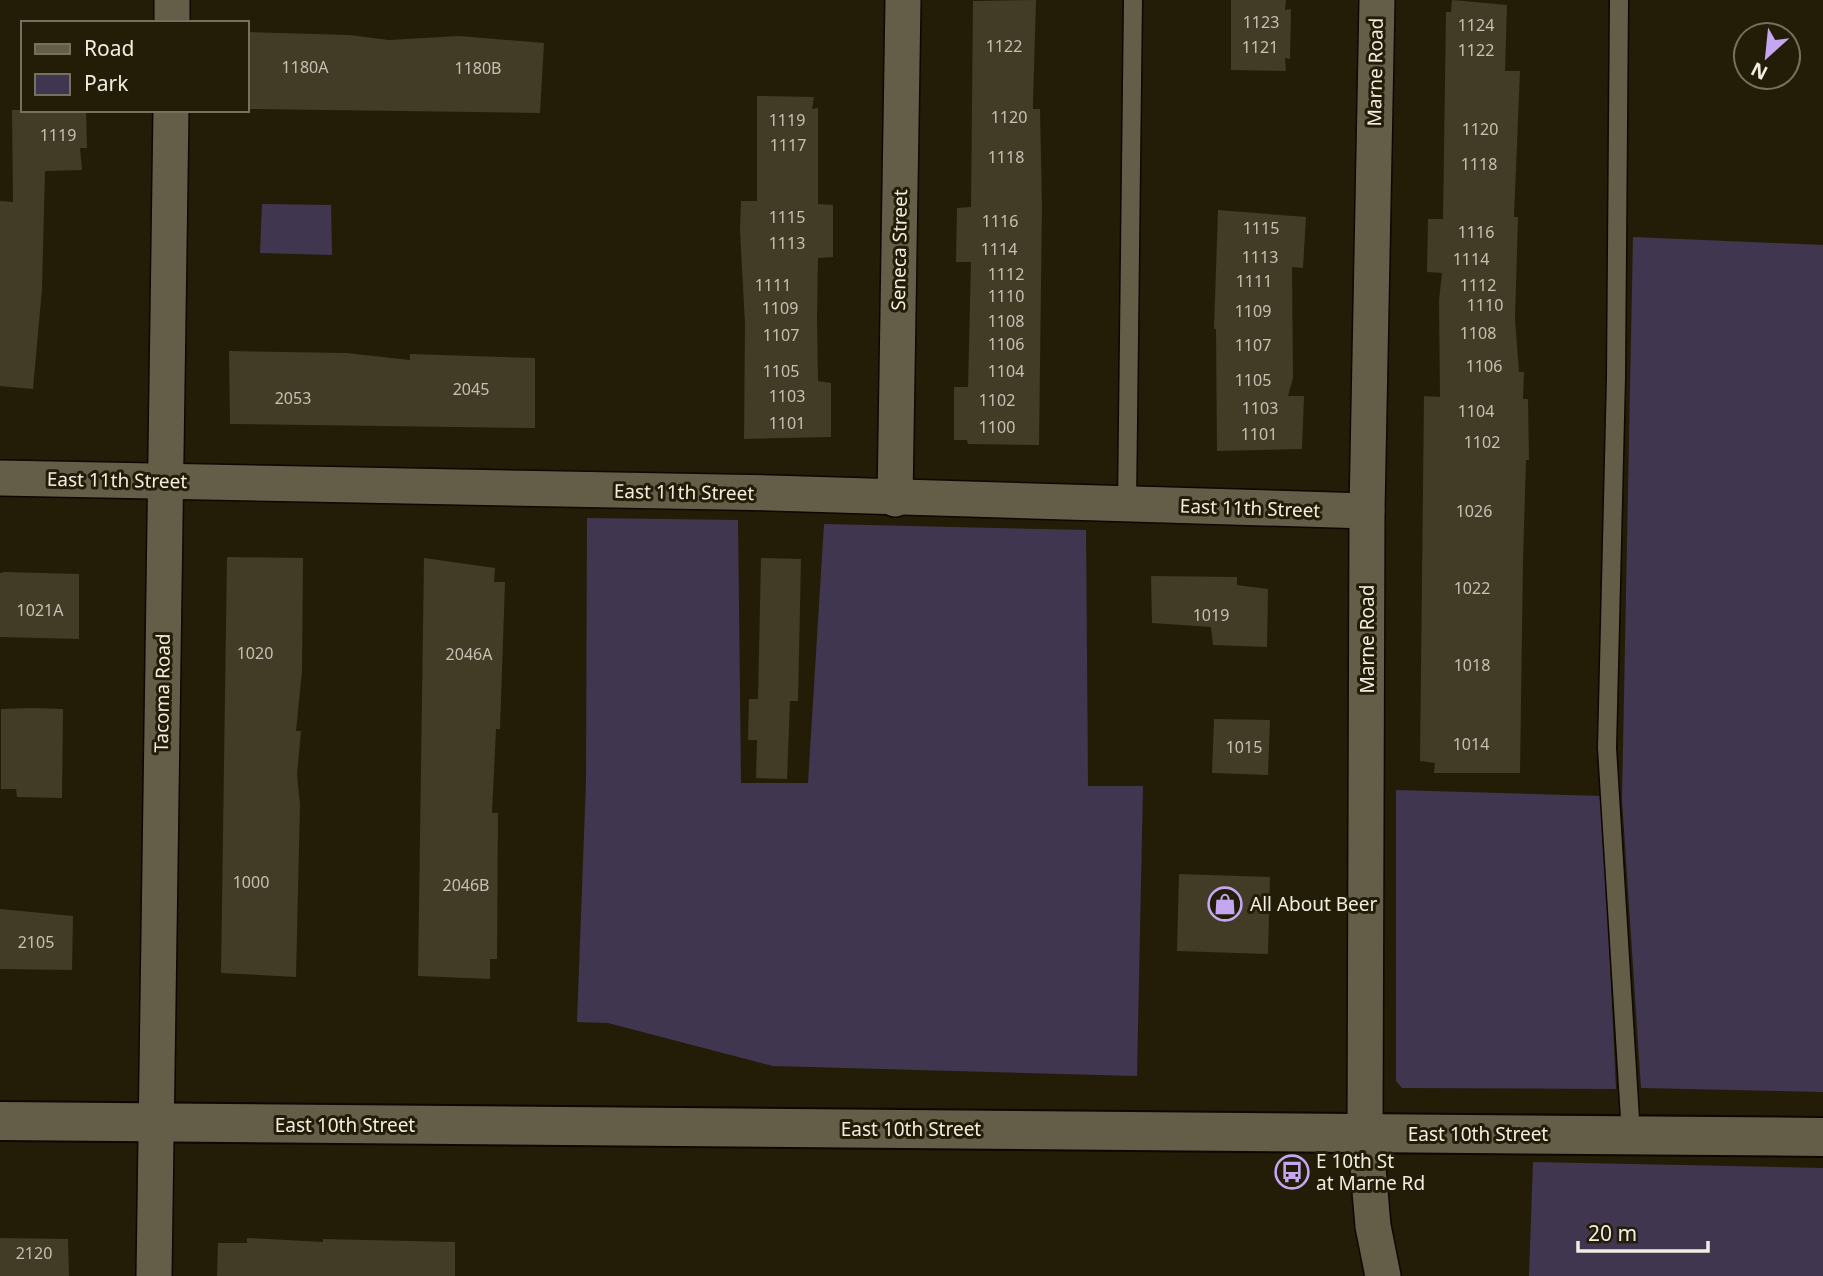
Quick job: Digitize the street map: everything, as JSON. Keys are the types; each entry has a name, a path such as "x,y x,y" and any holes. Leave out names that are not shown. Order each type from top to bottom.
{"street":[{"path":"172,0 172,21"},
{"name":"Seneca Street","path":"895,499 903,0"},
{"name":"Marne Road","path":"1377,0 1367,511 1365,1133 1373,1226 1382,1276"},
{"name":"Tacoma Road","path":"154,1276 171,112"},
{"name":"East 11th Street","path":"0,478 758,493 1367,511"},
{"name":"East 10th Street","path":"0,1121 1823,1137"}],"lane":[{"path":"1127,505 1133,0"},
{"path":"1619,0 1616,377 1607,748 1631,1135"}],"green space":[{"path":"262,204 331,205 332,255 260,253"},
{"path":"1633,237 1823,245 1823,1092 1641,1088 1622,799"},
{"path":"587,518 738,520 741,783 808,783 824,524 1086,530 1088,786 1143,786 1137,1076 773,1066 608,1023 577,1022 586,782"},
{"path":"1396,790 1602,796 1616,1089 1402,1088 1396,1081"},
{"path":"1533,1162 1823,1168 1823,1276 1529,1276"}],"building":[{"path":"1036,0 1033,109 1040,109 1042,206 1039,445 968,444 967,440 954,440 954,387 968,387 971,262 956,262 957,208 971,207 973,1"},
{"path":"1231,0 1286,0 1285,10 1291,9 1290,59 1285,58 1286,71 1231,70"},
{"path":"1452,0 1507,5 1505,71 1520,71 1514,217 1518,217 1515,319 1519,372 1524,372 1523,399 1528,399 1529,460 1526,460 1523,560 1520,773 1434,773 1435,763 1420,761 1424,396 1440,397 1439,300 1442,273 1427,272 1428,219 1443,219 1446,12 1451,12"},
{"path":"248,32 349,35 389,40 459,36 544,43 540,113 248,109"},
{"path":"757,96 814,97 812,109 818,108 818,204 833,205 833,257 818,258 817,318 818,381 831,383 831,437 744,439 745,324 741,201 757,201"},
{"path":"12,110 86,112 87,148 80,148 82,170 45,171 42,289 33,389 0,386 0,201 13,202"},
{"path":"1218,210 1306,217 1303,268 1292,267 1293,378 1288,396 1304,396 1302,449 1217,451 1214,329"},
{"path":"229,351 346,353 410,360 410,354 535,358 535,428 230,424"},
{"path":"227,557 303,558 302,671 296,731 301,731 297,775 300,804 296,977 221,973"},
{"path":"424,558 495,568 494,582 505,582 500,729 496,729 492,813 498,813 497,959 490,959 490,979 418,976"},
{"path":"761,558 801,559 798,701 790,701 787,779 756,778 757,740 748,740 749,699 758,699"},
{"path":"0,573 79,574 79,639 0,637"},
{"path":"1151,576 1237,577 1237,585 1268,589 1267,647 1213,645 1211,627 1152,623"},
{"path":"1,709 63,709 62,798 17,797 16,789 1,789"},
{"path":"1214,719 1270,720 1268,775 1212,773"},
{"path":"1179,874 1270,877 1268,954 1177,951"},
{"path":"0,909 73,916 72,970 0,969"},
{"path":"0,1238 68,1239 69,1276 0,1276"},
{"path":"247,1238 323,1242 323,1239 455,1242 455,1276 217,1276 218,1243 247,1243"}],"place":[{"name":"All About Beer","path":"1225,904"},
{"name":"E 10th St at Marne Rd","path":"1292,1172"}]}
